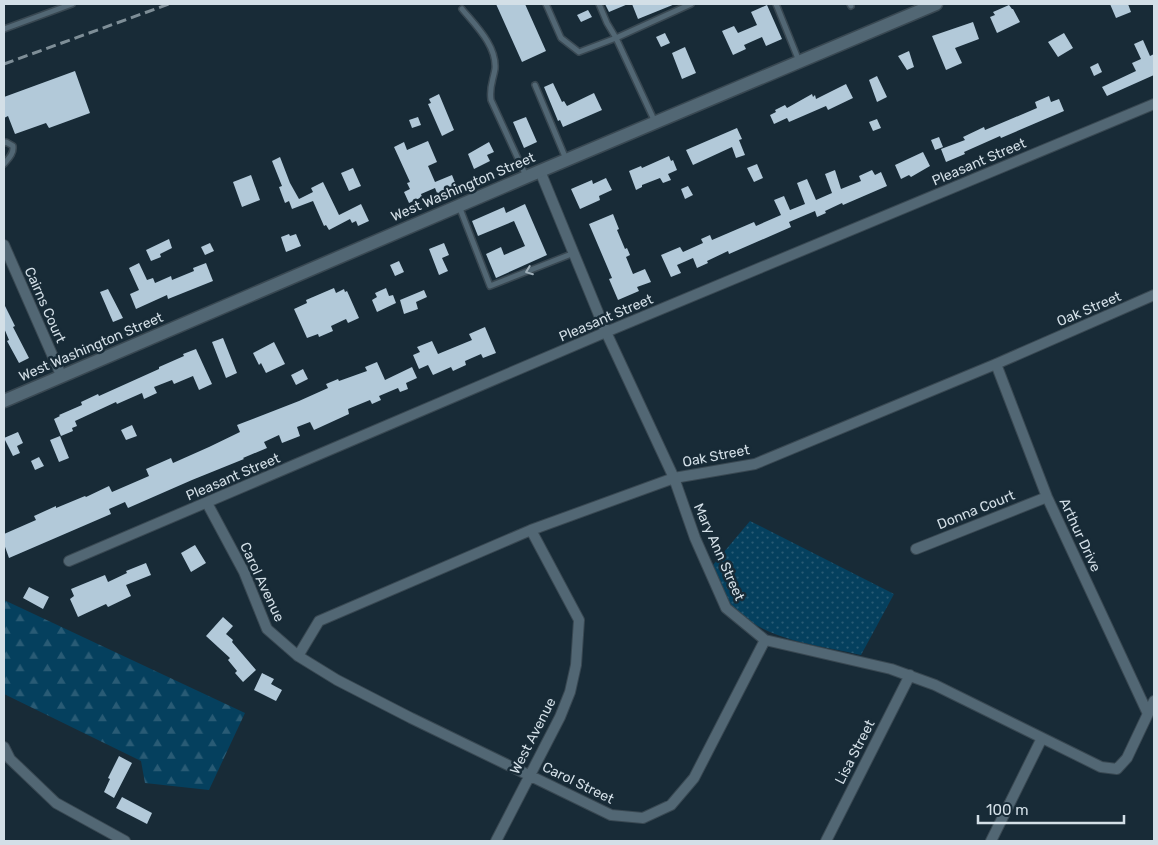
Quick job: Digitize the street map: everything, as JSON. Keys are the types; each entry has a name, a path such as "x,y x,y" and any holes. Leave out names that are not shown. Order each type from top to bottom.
{"main road":[{"name":"West Washington Street","path":"4,401 61,375 936,4"}],"street":[{"name":"Pleasant Street","path":"69,562 606,332 1154,104"},
{"name":"Mary Ann Street","path":"540,171 606,332 674,478 695,538 726,608 765,640 910,675 935,685 1101,767 1117,769 1127,758 1148,714"},
{"name":"Cairns Court","path":"4,245 61,375"},
{"name":"Oak Street","path":"298,656 319,621 531,530 674,478 755,464 1154,296"},
{"name":"Arthur Drive","path":"996,364 1047,497 1148,714"},
{"name":"Donna Court","path":"916,549 1047,497"},
{"name":"Carol Avenue","path":"207,503 244,572 267,629 298,656 337,680 411,718"},
{"name":"West Avenue","path":"496,841 560,717 570,692 576,665 579,620 531,530"},
{"name":"Carol Street","path":"411,718 611,815 643,818 671,804 694,778 765,640"},
{"name":"Lisa Street","path":"826,841 910,675"},
{"path":"1148,714 1154,702"},
{"path":"991,841 1042,738"},
{"path":"4,747 10,758 56,803 125,841"}],"lane":[{"path":"5,27 72,4"},
{"path":"546,4 561,38 579,52 616,38 691,4"},
{"path":"599,4 656,122"},
{"path":"776,4 799,61"},
{"path":"462,9 488,41 494,57 495,69 490,86 491,100 526,177"},
{"path":"535,85 566,160"},
{"path":"4,143 6,142 13,146 10,158 4,164"},
{"path":"459,206 490,286 574,253"}],"green space":[{"path":"750,521 894,594 861,655 793,640 776,634 746,618 730,604 713,565"},
{"path":"4,600 245,713 209,790 145,783 141,761 4,694"}],"building":[{"path":"496,4 525,4 546,51 522,62"},
{"path":"605,4 628,4 609,12"},
{"path":"632,4 675,4 638,19"},
{"path":"1110,4 1128,4 1131,12 1116,18"},
{"path":"767,5 782,39 766,46 762,37 744,45 746,49 733,55 722,31 734,26 738,33 757,25 751,12"},
{"path":"1009,5 1020,22 997,33 990,17 995,15 993,12"},
{"path":"588,10 592,17 581,22 577,15"},
{"path":"973,22 979,39 955,48 962,63 946,70 932,36"},
{"path":"665,33 670,43 661,47 656,37"},
{"path":"1064,33 1073,48 1058,57 1048,42"},
{"path":"1143,40 1150,56 1154,54 1154,75 1107,96 1102,87 1136,71 1132,63 1141,59 1134,44"},
{"path":"685,47 696,73 682,79 672,53"},
{"path":"909,51 914,67 907,70 898,56"},
{"path":"1098,63 1102,72 1094,76 1090,67"},
{"path":"75,71 90,113 49,128 46,123 15,134 8,116 4,118 4,97"},
{"path":"877,76 887,97 877,102 869,80"},
{"path":"553,83 562,102 564,101 567,106 594,93 602,110 563,127 560,120 558,121 544,87"},
{"path":"846,84 853,98 828,110 826,106 789,122 787,118 774,124 770,115 776,112 775,110 785,105 787,108 812,94 813,97 815,95 816,99"},
{"path":"439,94 454,130 442,136 428,104 431,103 429,99"},
{"path":"1049,96 1051,102 1059,99 1064,111 1001,138 1000,136 946,162 941,149 965,140 963,137 984,127 985,130 1037,108 1035,102"},
{"path":"418,117 421,125 412,128 409,120"},
{"path":"526,117 537,142 524,148 513,122"},
{"path":"877,119 881,128 873,131 869,122"},
{"path":"737,128 742,139 739,140 745,155 736,158 732,147 693,165 686,150"},
{"path":"939,137 943,147 935,150 931,140"},
{"path":"428,141 437,162 428,166 435,182 452,175 458,190 439,198 435,188 421,194 422,197 409,203 404,192 410,189 407,183 410,182 394,147 404,142 407,150"},
{"path":"489,142 494,152 487,155 490,161 474,169 468,154"},
{"path":"923,152 930,166 911,177 909,175 901,179 895,165"},
{"path":"669,156 677,170 668,174 671,180 663,183 660,178 642,185 642,187 636,190 629,171 641,166 642,168"},
{"path":"280,157 290,183 299,199 313,192 311,188 323,182 339,215 361,204 369,221 358,226 356,221 352,223 350,219 329,230 326,225 324,226 313,201 292,209 289,201 285,203 279,187 282,186 272,161"},
{"path":"757,164 763,178 754,182 747,168"},
{"path":"353,168 361,186 349,191 341,173"},
{"path":"835,170 841,189 861,181 859,176 872,170 875,175 881,172 887,186 843,205 842,203 817,217 815,211 789,222 791,227 729,254 728,251 697,268 693,258 677,265 681,273 671,277 661,255 680,247 683,252 703,243 701,239 710,235 712,240 754,222 756,226 781,215 774,200 784,196 790,210 805,204 797,183 807,179 816,200 832,193 825,174"},
{"path":"251,175 260,200 242,207 233,182"},
{"path":"606,178 612,190 599,196 600,200 580,209 571,189 592,180 593,184"},
{"path":"688,186 693,195 685,199 681,189"},
{"path":"525,204 547,255 496,278 486,254 501,247 504,255 525,246 514,221 478,236 472,221 504,207 506,213"},
{"path":"613,214 619,229 617,230 625,249 627,248 630,255 626,257 633,274 645,269 651,282 637,287 639,291 618,300 609,279 612,278 589,224"},
{"path":"289,234 290,236 296,234 301,246 286,252 281,237"},
{"path":"169,239 172,248 160,254 161,257 151,261 146,250"},
{"path":"210,243 214,251 205,255 201,247"},
{"path":"444,243 449,255 442,258 448,271 439,275 429,249"},
{"path":"399,261 404,272 395,276 390,265"},
{"path":"139,263 147,280 153,278 155,283 171,276 172,280 194,271 193,268 206,263 213,281 168,299 167,295 136,309 130,294 139,290 129,268"},
{"path":"334,288 336,293 344,289 345,292 347,291 359,318 348,323 346,319 331,326 333,331 319,337 318,334 307,338 294,309 307,303 306,300"},
{"path":"386,288 389,296 393,295 396,303 377,312 372,300 377,297 375,293"},
{"path":"108,289 123,318 113,322 100,292"},
{"path":"424,290 427,297 416,302 418,309 404,314 400,300"},
{"path":"4,304 29,358 19,363 7,341 9,340 4,328"},
{"path":"485,327 496,353 483,358 481,354 465,361 466,365 453,371 451,367 433,375 428,365 419,369 413,355 420,352 417,347 432,341 438,354 472,340 469,334"},
{"path":"223,338 237,373 226,378 212,342"},
{"path":"274,342 285,364 266,373 261,363 259,365 253,353"},
{"path":"196,349 212,384 199,390 193,376 174,384 172,380 154,387 157,393 144,399 142,393 117,404 116,402 75,421 77,426 72,428 73,431 61,436 54,419 59,415 82,405 81,402 159,369 159,367 184,356 183,354"},
{"path":"377,362 385,380 412,367 417,378 406,383 408,389 400,392 398,388 379,396 381,400 372,404 370,400 348,409 349,414 314,430 310,422 297,427 300,436 282,443 279,435 264,442 267,448 244,459 128,508 125,502 109,509 111,514 9,558 4,544 4,534 36,520 34,516 56,506 56,508 86,497 109,486 112,492 149,476 146,469 171,458 173,463 209,447 240,432 237,425 328,388 326,384 338,379 339,381 367,371 365,367"},
{"path":"303,369 308,379 296,385 291,375"},
{"path":"132,425 137,436 126,440 121,430"},
{"path":"18,432 23,443 17,446 20,453 13,456 4,438"},
{"path":"60,436 69,458 59,462 50,440"},
{"path":"39,457 44,466 35,470 31,461"},
{"path":"195,545 206,563 191,572 181,553"},
{"path":"146,563 151,575 126,585 131,596 108,607 106,604 78,617 70,599 74,596 71,589 105,575 108,582 127,573 126,571"},
{"path":"29,587 49,597 43,609 23,598"},
{"path":"223,617 233,626 226,634 233,640 232,642 256,670 243,682 235,673 237,671 228,660 230,658 206,636"},
{"path":"262,673 274,679 271,684 282,690 276,701 254,690"},
{"path":"119,756 132,763 114,798 104,792 110,779 108,778"},
{"path":"122,797 152,813 147,824 116,808"}],"railway":[{"path":"4,64 169,4"}]}
